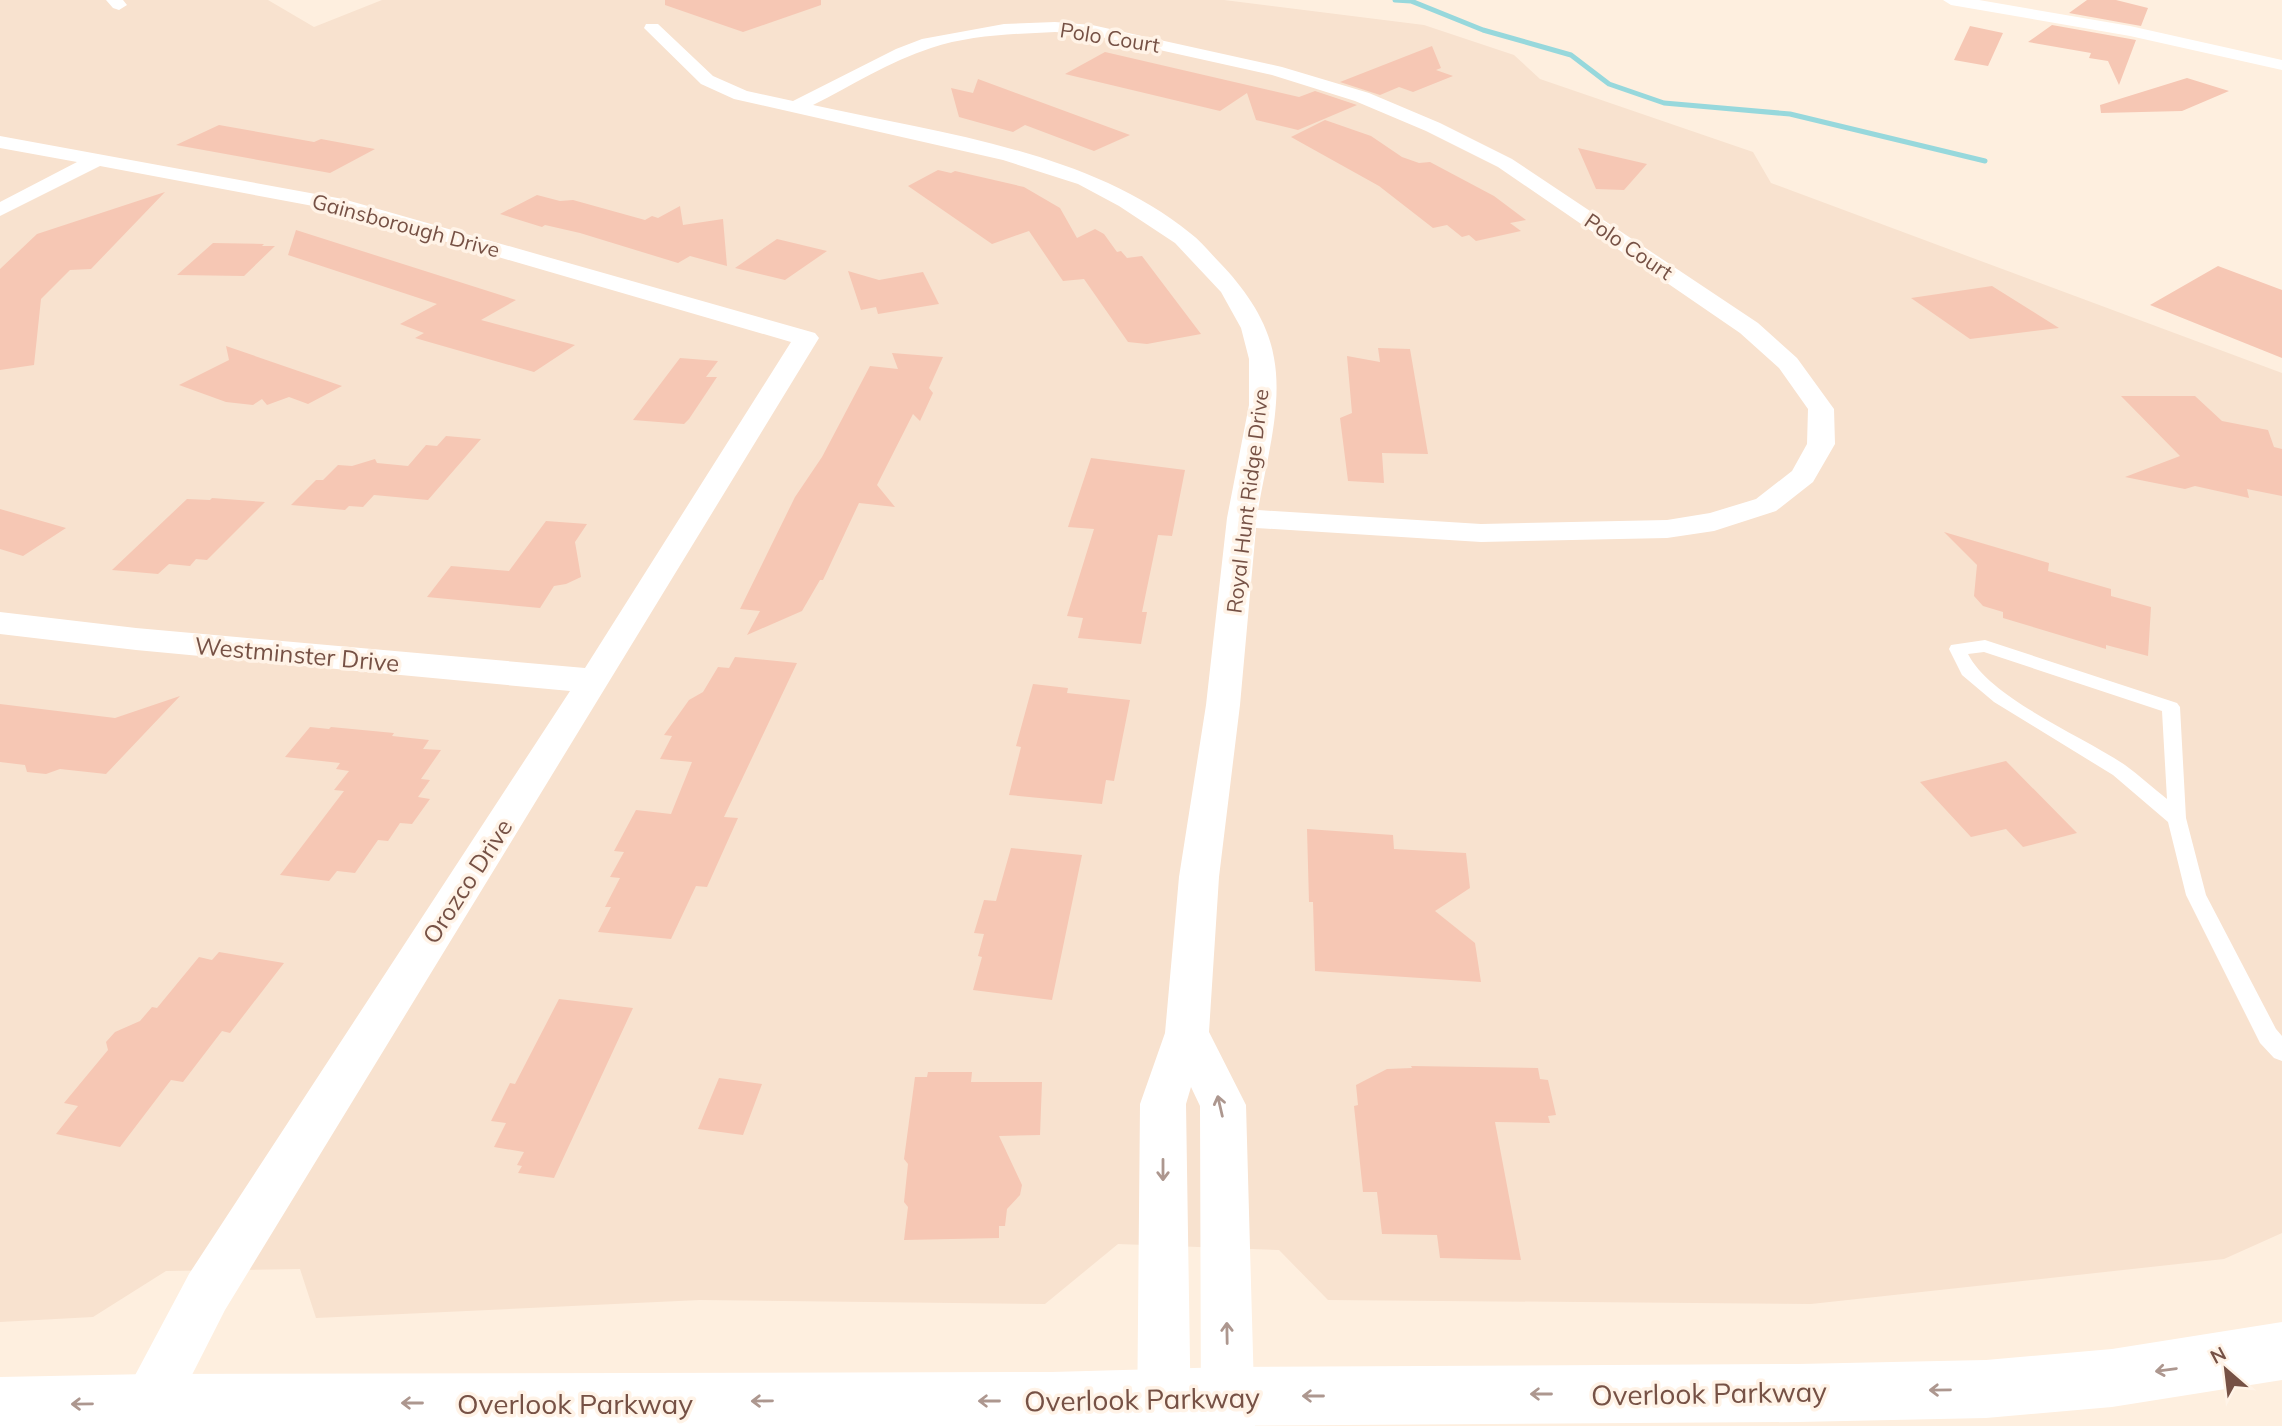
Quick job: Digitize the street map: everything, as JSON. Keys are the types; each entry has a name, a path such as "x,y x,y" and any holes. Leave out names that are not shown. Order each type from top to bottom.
{"street":[{"path":"1951,0 2017,5 2282,65"},
{"name":"Polo Court","path":"793,108 902,53 928,43 1004,29 1055,27 1092,30 1207,53 1276,71 1362,97 1433,127 1505,163 1748,328 1788,363 1821,409 1821,444 1803,476 1766,505 1714,522 1667,529 1480,533 1242,518"},
{"name":"Royal Hunt Ridge Drive","path":"652,28 707,80 741,95 1047,166 1128,201 1183,238 1203,256 1231,289 1248,318 1262,359 1262,405 1242,518 1223,705 1199,877 1187,1033 1163,1104 1164,1412"},
{"name":"Gainsborough Drive","path":"0,142 343,205 806,338"},
{"path":"0,210 99,159"},
{"name":"Orozco Drive","path":"142,1414 207,1293 594,681 806,338"},
{"name":"Westminster Drive","path":"0,623 136,639 594,681"},
{"path":"1187,1033 1223,1105 1229,1411"},
{"name":"Overlook Parkway","path":"0,1406 142,1414 603,1404 1229,1411 1986,1389 2112,1378 2282,1350"}],"lane":[{"path":"2177,818 2119,769 2000,698 1968,671 1957,649 1985,646 2171,707 2177,818 2196,895 2268,1036 2282,1051"}],"shaded area":[{"path":"0,0 268,0 314,27 382,0 1224,0 1424,25 1514,55 1540,79 1753,152 1771,183 2282,373 2282,1233 2224,1259 1811,1304 1328,1300 1279,1250 1118,1244 1045,1304 700,1300 316,1318 300,1269 166,1271 93,1317 0,1322"}],"building":[{"path":"665,0 821,0 821,5 743,32 665,5"},
{"path":"2087,0 2116,0 2148,8 2141,26 2069,13"},
{"path":"2052,25 2136,40 2119,85 2108,61 2089,58 2091,53 2028,42"},
{"path":"1970,26 2003,33 1988,66 1954,60"},
{"path":"1432,46 1441,68 1436,70 1453,76 1413,92 1399,87 1380,95 1340,82"},
{"path":"1105,52 1299,97 1315,91 1357,105 1298,130 1256,120 1247,93 1220,111 1065,74"},
{"path":"2187,78 2229,91 2182,111 2101,113 2100,105"},
{"path":"978,79 1130,135 1094,151 1025,125 1013,132 959,117 951,88 973,93"},
{"path":"1325,120 1371,136 1402,157 1419,163 1430,162 1494,196 1526,220 1510,223 1521,231 1476,241 1469,235 1462,237 1447,225 1433,228 1379,186 1291,137"},
{"path":"219,125 314,142 321,139 375,149 330,173 176,145"},
{"path":"1578,148 1647,164 1624,190 1596,189"},
{"path":"938,170 951,173 955,171 1024,187 1060,208 1077,238 1095,229 1104,234 1117,252 1121,251 1127,258 1142,256 1201,334 1147,344 1128,342 1084,279 1063,281 1029,231 992,244 908,186"},
{"path":"165,192 91,269 70,270 41,299 34,365 0,370 0,269 37,234"},
{"path":"537,195 560,201 573,200 645,220 652,216 658,218 680,206 683,225 723,219 727,266 690,256 678,263 580,233 545,225 542,227 500,214"},
{"path":"296,230 516,300 481,320 575,345 534,372 415,338 424,333 400,324 437,304 288,255"},
{"path":"777,239 827,251 785,280 735,268"},
{"path":"213,243 275,246 244,276 177,275"},
{"path":"2218,266 2282,290 2282,358 2150,305"},
{"path":"848,271 879,280 923,272 939,304 878,314 876,307 861,310"},
{"path":"1992,286 2059,328 1970,339 1911,298"},
{"path":"226,346 342,386 308,404 289,397 267,405 262,399 253,405 226,402 179,385 229,360"},
{"path":"1378,348 1410,349 1428,454 1382,453 1384,483 1348,481 1340,418 1352,413 1347,356 1380,362"},
{"path":"892,353 943,357 929,388 933,393 920,421 913,414 877,485 895,507 859,503 823,580 820,580 802,611 747,635 760,611 740,609 795,497 822,457 870,366 898,369"},
{"path":"680,358 718,361 706,377 717,377 689,419 684,424 633,420"},
{"path":"2121,396 2195,396 2222,421 2268,430 2274,447 2282,449 2282,496 2247,489 2249,498 2195,486 2185,489 2125,477 2180,456"},
{"path":"446,436 481,439 428,500 374,495 363,507 349,506 345,510 291,505 316,480 323,480 338,465 352,466 375,459 377,463 408,466 426,445 437,446"},
{"path":"1091,458 1185,470 1172,536 1158,535 1142,612 1147,612 1141,644 1078,638 1083,618 1067,616 1094,529 1068,527"},
{"path":"187,499 265,502 207,560 196,559 190,566 169,564 158,574 112,570"},
{"path":"0,509 66,528 23,556 0,549"},
{"path":"546,521 587,524 575,542 581,577 554,586 540,608 427,597 451,566 509,571"},
{"path":"1944,532 2049,563 2048,571 2111,589 2111,596 2151,607 2148,656 2106,645 2106,649 2003,618 2003,612 1983,606 1974,596 1977,565"},
{"path":"735,657 797,663 724,817 738,818 707,887 696,886 671,939 598,932 611,907 605,907 620,878 610,877 624,852 614,851 636,810 671,814 692,762 660,759 672,736 664,735 689,700 703,692 718,667 729,668"},
{"path":"1033,684 1068,688 1067,693 1130,700 1114,781 1106,780 1102,804 1009,795 1021,747 1016,746"},
{"path":"180,696 106,774 60,769 46,774 27,772 25,765 0,762 0,704 115,718"},
{"path":"310,727 394,733 392,736 429,740 423,749 441,750 421,779 430,780 418,797 430,799 412,824 400,823 388,841 378,840 355,873 337,871 329,881 280,875 344,791 334,790 349,771 336,769 340,763 285,757"},
{"path":"2006,761 2077,833 2023,847 2006,829 1971,837 1920,782"},
{"path":"1307,829 1393,835 1394,849 1466,853 1470,888 1435,911 1475,943 1481,982 1315,971 1313,902 1309,902"},
{"path":"1011,848 1082,855 1052,1000 973,990 982,957 978,956 984,934 974,933 984,900 996,901"},
{"path":"219,952 284,963 230,1033 222,1031 183,1082 171,1080 120,1147 56,1134 78,1106 64,1103 108,1050 106,1042 115,1032 140,1021 152,1007 157,1008 199,957 212,960"},
{"path":"559,999 633,1008 554,1178 518,1173 522,1166 517,1165 524,1152 494,1147 506,1123 491,1121 510,1083 515,1084"},
{"path":"1411,1066 1538,1068 1540,1079 1548,1080 1556,1115 1548,1116 1550,1123 1495,1122 1521,1260 1440,1258 1437,1235 1382,1234 1377,1192 1363,1192 1354,1106 1358,1105 1356,1085 1387,1069 1412,1068"},
{"path":"928,1072 972,1072 971,1082 1042,1082 1040,1135 999,1136 1022,1185 1020,1195 1007,1209 1005,1226 999,1226 999,1238 904,1240 908,1207 904,1202 908,1164 904,1159 915,1077 927,1077"},
{"path":"719,1078 762,1084 743,1135 698,1129"}],"waterway":[{"path":"1395,0 1411,1 1483,30 1571,55 1609,84 1664,103 1790,114 1985,161"}]}
